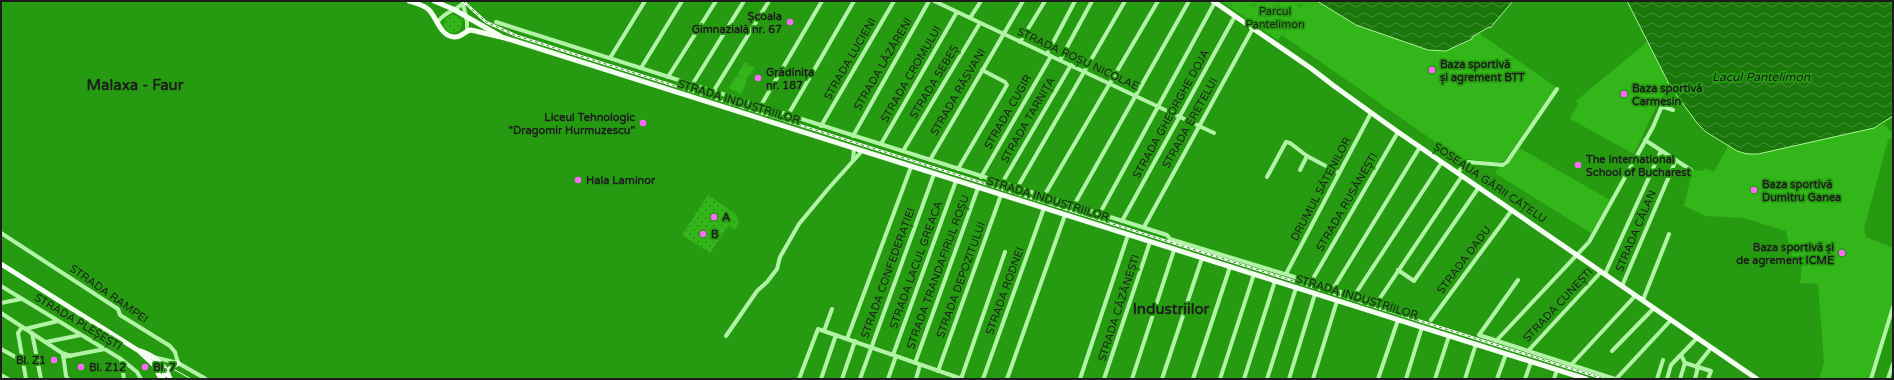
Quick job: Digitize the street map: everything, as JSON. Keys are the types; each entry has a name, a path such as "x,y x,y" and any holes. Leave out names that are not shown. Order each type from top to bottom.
{"main road":[{"path":"409,1 426,7 437,22"},
{"name":"STRADA INDUSTRIILOR","path":"434,1 453,9 505,38"},
{"name":"ȘOSEAUA GĂRII CĂȚELU","path":"1214,2 1312,69 1398,132 1757,379"},
{"name":"STRADA INDUSTRIILOR","path":"437,22 445,34 457,37 463,35 467,31 505,38 1476,344 1557,370 1572,377 1586,379"},
{"path":"1,264 139,351 154,365 161,379 167,371 178,363"},
{"path":"139,351 152,356 167,371 170,379"}],"street":[{"path":"610,58 645,1"},
{"path":"641,68 682,1"},
{"path":"668,78 716,1"},
{"path":"692,85 744,1"},
{"path":"713,92 769,1"},
{"path":"760,107 822,1"},
{"path":"788,116 854,1"},
{"name":"STRADA LUCIENI","path":"821,126 894,1"},
{"name":"STRADA LĂZĂRENI","path":"853,136 929,1"},
{"name":"STRADA ROȘU NICOLAE","path":"934,1 942,3 957,12 1020,42 1214,132"},
{"path":"970,18 981,1"},
{"name":"STRADA RĂSVANI","path":"930,160 1023,1"},
{"path":"1020,42 1045,1"},
{"path":"1047,54 1075,1"},
{"path":"1060,60 1092,1"},
{"path":"1018,188 1125,1"},
{"path":"1044,196 1158,1"},
{"path":"1074,205 1189,1"},
{"path":"1100,213 1214,2"},
{"path":"437,22 443,14 464,3 467,31"},
{"name":"STRADA CROMULUI","path":"881,144 957,12"},
{"name":"STRADA GHEORGHE DOJA","path":"1122,220 1235,16"},
{"path":"496,22 788,116 1144,227 1168,235 1170,239 1286,274 1376,304 1468,162 1502,165 1507,162 1557,89"},
{"name":"STRADA SEBEȘ","path":"903,151 980,23"},
{"name":"STRADA ERETELUI","path":"1144,227 1253,28"},
{"name":"STRADA CUGIR","path":"981,176 1051,56"},
{"name":"STRADA TARNIȚA","path":"1002,183 1071,65"},
{"path":"958,169 1007,85 1006,82 982,70"},
{"path":"1496,341 1592,238 1656,122 1661,108 1664,106 1672,110"},
{"name":"DRUMUL SĂTENILOR","path":"1286,274 1371,113"},
{"name":"STRADA RUSĂNEȘTI","path":"1311,282 1398,132"},
{"path":"1645,140 1691,170"},
{"path":"1267,177 1286,142 1290,143 1307,156 1339,173"},
{"path":"1333,289 1420,147"},
{"path":"852,161 854,149"},
{"path":"726,336 757,291 767,282 777,269 780,257 799,224 862,151"},
{"name":"STRADA CUNEȘTI","path":"1528,351 1603,273 1661,151"},
{"path":"1300,170 1307,156"},
{"name":"STRADA CĂLAN","path":"1622,286 1676,160"},
{"path":"1354,296 1442,162"},
{"path":"847,339 911,167"},
{"name":"STRADA CONFEDERAȚIEI","path":"860,379 934,174"},
{"name":"STRADA LACUL GREACA","path":"888,379 894,355 956,181"},
{"path":"1398,270 1414,281 1478,187"},
{"name":"STRADA TRANDAFIRUL ROȘU","path":"915,363 978,188"},
{"name":"STRADA DEPOZITULUI","path":"938,371 1000,195"},
{"name":"STRADA RODNEI","path":"983,379 1044,208"},
{"name":"STRADA DADU","path":"1431,320 1512,210"},
{"path":"1007,379 1065,215"},
{"name":"STRADA RAMPEI","path":"1,233 118,309 120,315 170,346 175,352 178,363"},
{"path":"1643,300 1668,234"},
{"path":"1080,379 1128,235"},
{"name":"STRADA CĂZĂNEȘTI","path":"1104,379 1150,242"},
{"path":"1132,379 1174,250"},
{"path":"799,379 816,331 822,330 961,379 1005,252"},
{"path":"1162,379 1202,258"},
{"path":"1194,379 1230,267"},
{"path":"1220,379 1254,274"},
{"path":"1518,280 1479,335 1616,379 1672,320"},
{"path":"1244,379 1275,281"},
{"name":"STRADA PLEȘEȘTI","path":"1,286 121,359 137,372 141,379"},
{"path":"1267,379 1296,288"},
{"path":"1289,379 1315,294"},
{"path":"1571,365 1636,295"},
{"path":"1,302 21,298"},
{"path":"1313,379 1337,301"},
{"path":"1871,379 1893,307"},
{"path":"822,330 832,308"},
{"path":"1612,351 1654,308"},
{"path":"1,313 46,342 63,355 71,356 105,349"},
{"path":"1378,379 1398,320"},
{"path":"26,379 18,333 24,328 59,321"},
{"path":"1406,379 1422,327"},
{"path":"32,333 40,379"},
{"path":"46,342 82,335"},
{"path":"821,379 836,335"},
{"path":"1434,379 1449,336"},
{"path":"1667,379 1671,365 1697,338"},
{"path":"842,379 855,341"},
{"path":"1465,379 1476,344"},
{"path":"1695,379 1697,367 1711,348"},
{"path":"1,349 23,360"},
{"path":"1497,379 1506,354"},
{"path":"63,355 68,379"},
{"path":"1680,379 1685,363 1681,355"},
{"path":"152,356 178,363 206,379"},
{"path":"121,359 124,379"},
{"path":"1657,379 1663,360"},
{"path":"1525,379 1531,362"},
{"path":"1685,363 1711,371 1708,379"},
{"path":"1888,379 1893,364"},
{"name":"STRADA TRANDAFIRUL ROȘU","path":"916,379 920,365"},
{"path":"1554,379 1557,370"},
{"path":"944,379 946,374"},
{"path":"1,375 8,379"}],"green space":[{"name":"Parcul Pantelimon","path":"1221,1 1306,1 1278,40"},
{"name":"Baza sportivă și agrement BTT","path":"1306,1 1317,1 1356,25 1434,51 1444,51 1454,48 1472,39 1472,37 1479,33 1557,88 1504,161 1494,162 1472,159 1461,160 1282,35"},
{"path":"453,15 459,18 462,24 459,30 453,33 447,30 444,24 447,18"},
{"name":"Baza sportivă Carmesin","path":"1647,42 1670,86 1658,102 1634,154 1570,119 1578,103 1576,101"},
{"path":"745,62 755,68 746,79 746,84 741,94 729,88"},
{"name":"Baza sportivă și de agrement ICME","path":"1884,124 1893,134 1893,137 1888,140 1864,229 1866,237 1893,248 1893,303 1870,379 1819,379 1824,362 1818,284 1800,283 1802,265 1792,258 1786,231 1744,218 1706,216 1684,206 1692,172 1693,170 1703,171 1705,168 1714,172 1728,146 1742,153 1758,154 1874,128"},
{"path":"1519,148 1610,200 1591,233 1495,173 1499,167 1506,167"},
{"path":"708,195 736,214 739,222 735,230 728,226 710,253 682,235"}],"water":[{"path":"1317,1 1513,1 1490,28 1489,27 1472,37 1472,39 1446,51 1428,50 1356,25"},
{"name":"Lacul Pantelimon","path":"1627,1 1893,1 1893,116 1874,128 1758,154 1747,154 1737,151 1706,132 1697,123 1670,86"}],"tram line":[{"path":"164,379 168,373 175,370 191,379"}],"railway":[{"path":"463,1 486,22 517,36 1604,379"}],"place":[{"name":"Școala Gimnazială nr. 67","path":"790,22"},
{"name":"Baza sportivă și agrement BTT","path":"1432,70"},
{"name":"Grădinița nr. 187","path":"758,78"},
{"name":"Baza sportivă Carmesin","path":"1624,94"},
{"name":"Liceul Tehnologic \"Dragomir Hurmuzescu\"","path":"643,123"},
{"name":"The International School of Bucharest","path":"1578,165"},
{"name":"Hala Laminor","path":"578,180"},
{"name":"Baza sportivă Dumitru Ganea","path":"1754,190"},
{"name":"A","path":"714,217"},
{"name":"B","path":"703,234"},
{"name":"Baza sportivă și de agrement ICME","path":"1842,253"},
{"name":"Bl. Z1","path":"54,360"},
{"name":"Bl. Z12","path":"81,367"},
{"name":"Bl. 7","path":"145,367"}],"district":[{"name":"Malaxa - Faur","path":"135,85"},
{"name":"Industriilor","path":"1171,309"}]}
